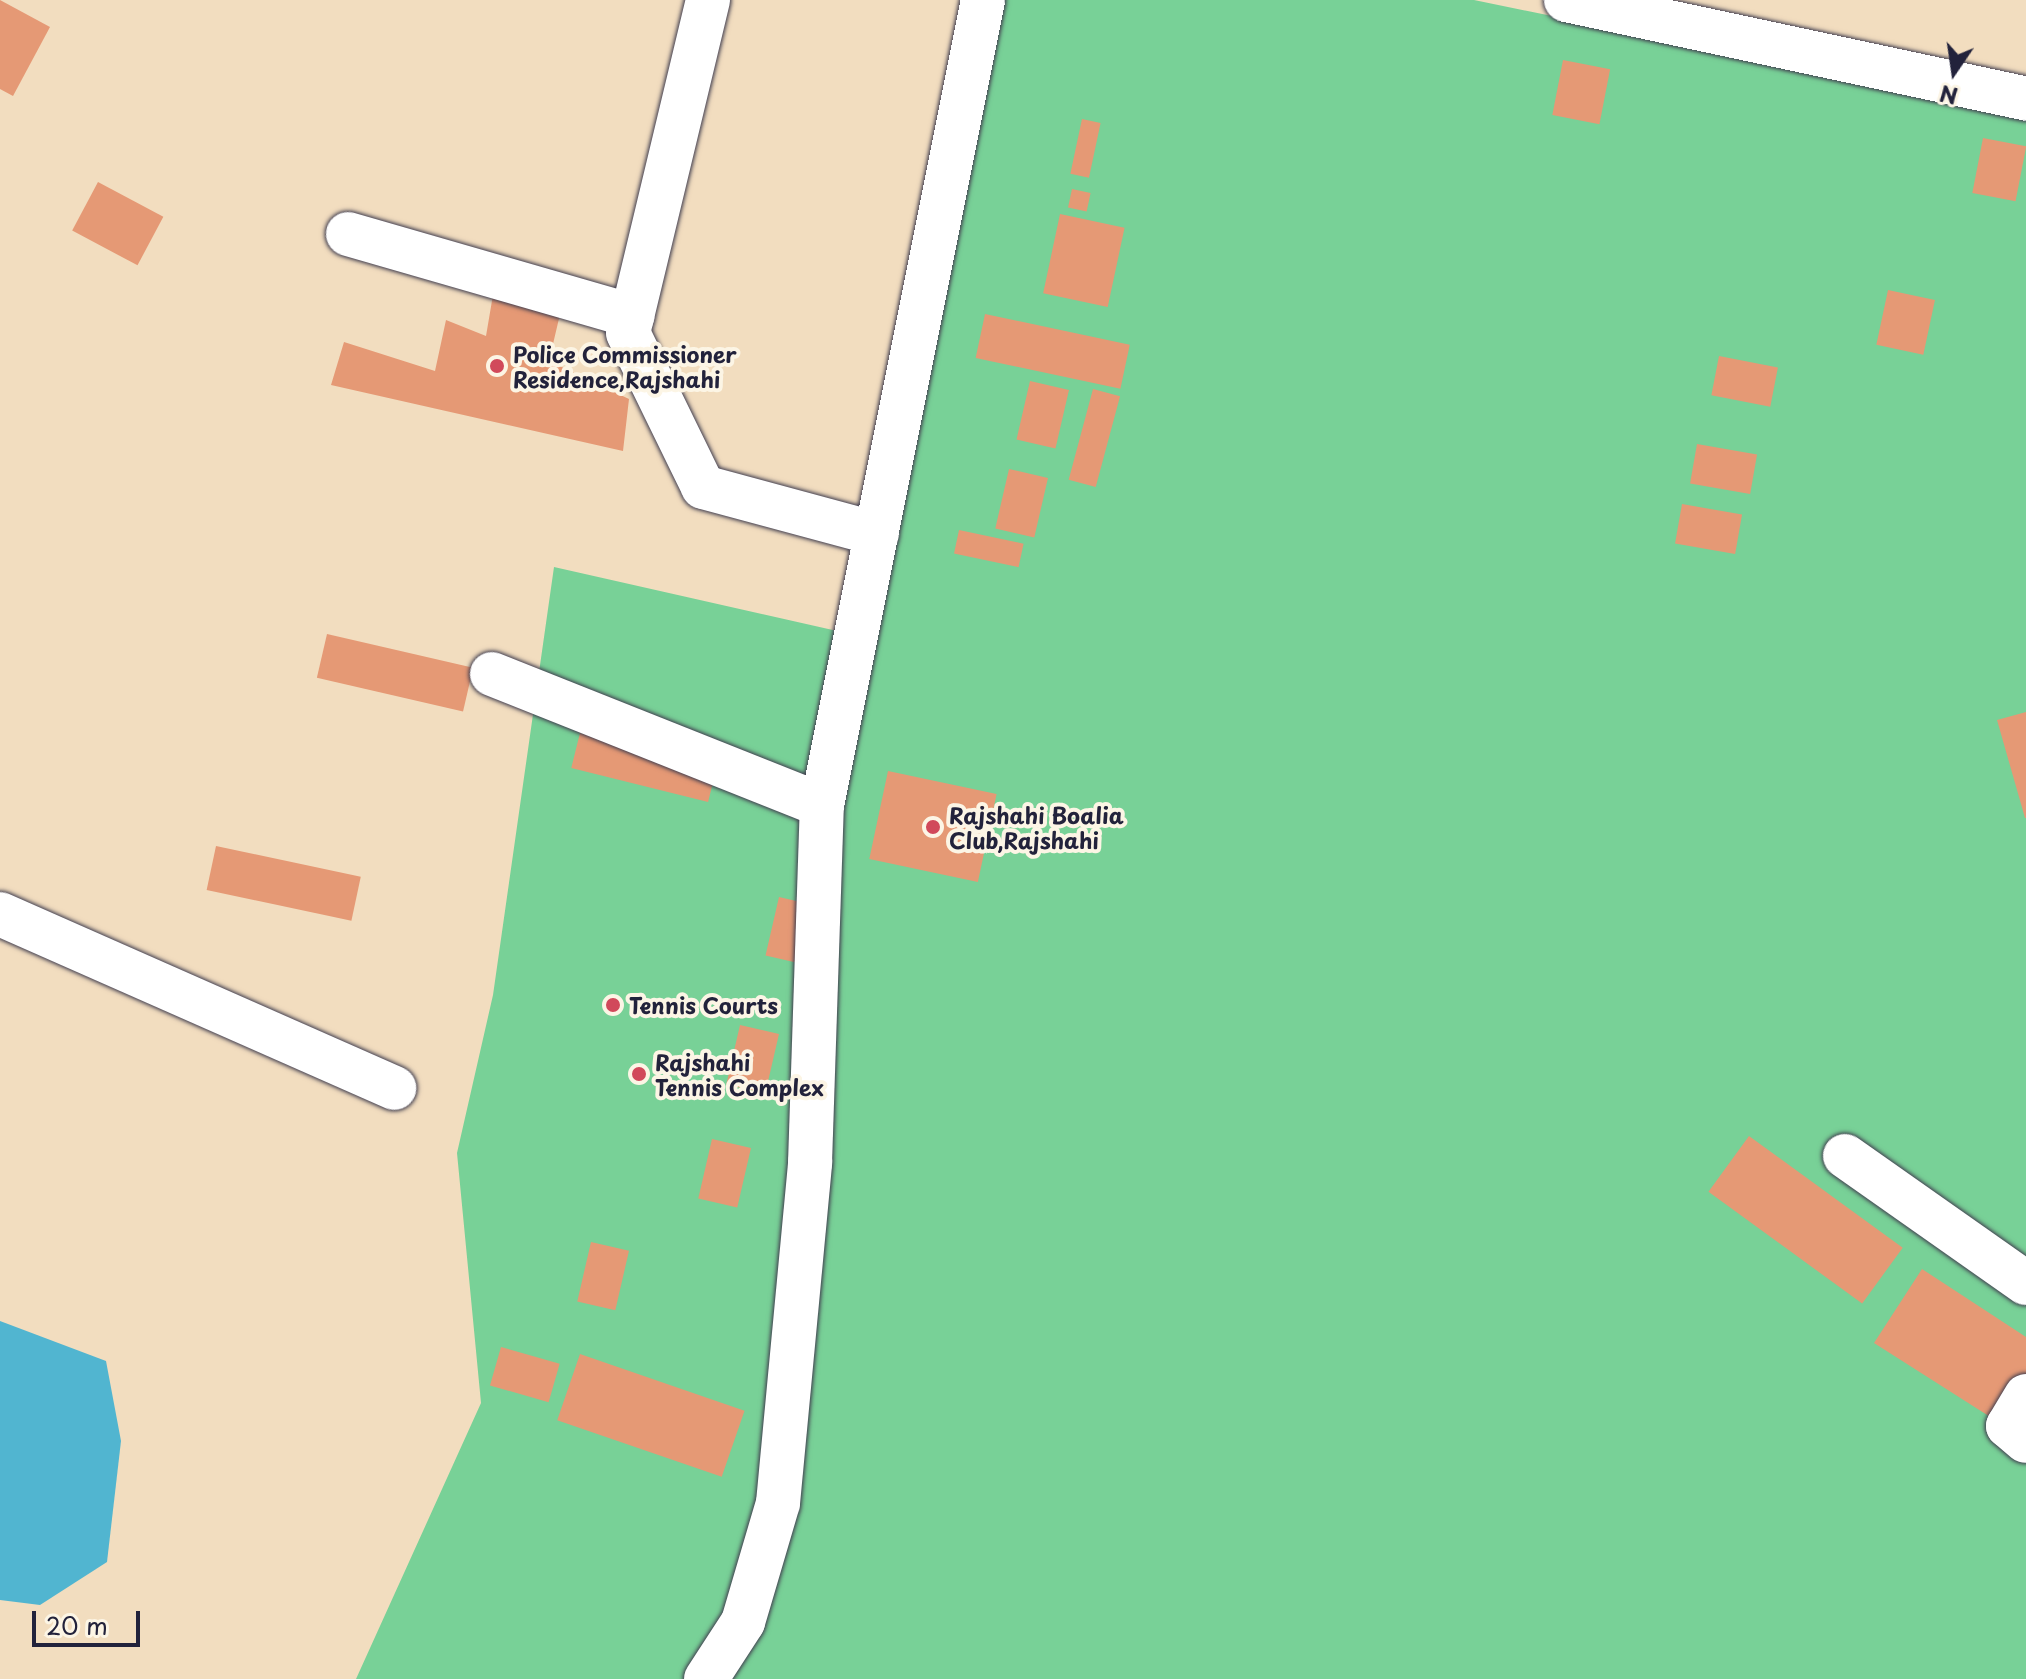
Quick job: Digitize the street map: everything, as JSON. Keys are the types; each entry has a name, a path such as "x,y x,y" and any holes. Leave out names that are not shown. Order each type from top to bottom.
{"street":[{"path":"708,0 628,333 703,487 877,534"},
{"path":"706,1679 743,1622 778,1503 810,1163 822,805 983,0"},
{"path":"1566,0 2026,99"},
{"path":"348,234 632,316"},
{"path":"492,674 822,805"},
{"path":"0,914 394,1088"},
{"path":"1845,1156 2026,1283"},
{"path":"2026,1396 2008,1426 2026,1441"}],"green space":[{"path":"993,0 1474,0 2026,113 2026,1679 720,1679 754,1629 835,803"},
{"name":"Rajshahi Tennis Complex","path":"554,567 846,633 770,1500 700,1679 356,1679 481,1403 457,1153 493,995"}],"water":[{"path":"0,1321 106,1361 121,1441 107,1562 40,1605 0,1600"}],"building":[{"path":"0,0 50,27 13,96 0,89"},
{"path":"1563,60 1610,69 1599,124 1552,115"},
{"path":"1082,119 1101,123 1089,178 1070,174"},
{"path":"1983,138 2026,146 2016,201 1972,193"},
{"path":"98,182 163,217 138,265 72,231"},
{"path":"1072,189 1091,193 1087,212 1068,208"},
{"path":"1060,214 1125,228 1108,307 1043,293"},
{"name":"Police Commissioner Residence,Rajshahi","path":"494,289 561,310 549,361 629,399 623,451 331,385 344,342 435,371 446,320 486,336"},
{"path":"1888,290 1935,300 1923,355 1876,345"},
{"path":"985,314 1130,345 1120,389 976,358"},
{"path":"1719,356 1778,367 1770,407 1711,395"},
{"path":"1030,381 1069,390 1055,448 1017,439"},
{"path":"1093,389 1120,396 1096,487 1069,480"},
{"path":"1697,444 1757,455 1750,494 1690,483"},
{"path":"1009,469 1048,478 1034,537 995,528"},
{"path":"1682,504 1742,515 1735,554 1675,543"},
{"path":"959,530 1024,544 1019,567 954,553"},
{"path":"327,634 473,668 463,712 317,678"},
{"path":"2026,712 2026,818 2025,818 1997,720"},
{"path":"580,733 717,767 708,802 571,768"},
{"name":"Rajshahi Boalia Club,Rajshahi","path":"888,771 997,794 978,882 869,859"},
{"path":"216,846 361,877 351,921 207,890"},
{"path":"779,897 817,906 804,964 766,955"},
{"path":"740,1025 779,1034 765,1093 726,1084"},
{"path":"1749,1136 1903,1248 1862,1304 1708,1192"},
{"path":"712,1139 751,1148 737,1207 698,1198"},
{"path":"591,1242 629,1251 615,1310 577,1301"},
{"path":"1922,1269 2026,1337 2026,1420 2017,1434 1874,1343"},
{"path":"501,1347 560,1364 549,1402 490,1385"},
{"path":"580,1354 745,1411 722,1477 557,1420"}],"place":[{"name":"Police Commissioner Residence,Rajshahi","path":"497,366"},
{"name":"Rajshahi Boalia Club,Rajshahi","path":"933,827"},
{"name":"Tennis Courts","path":"613,1005"},
{"name":"Rajshahi Tennis Complex","path":"639,1074"}]}
